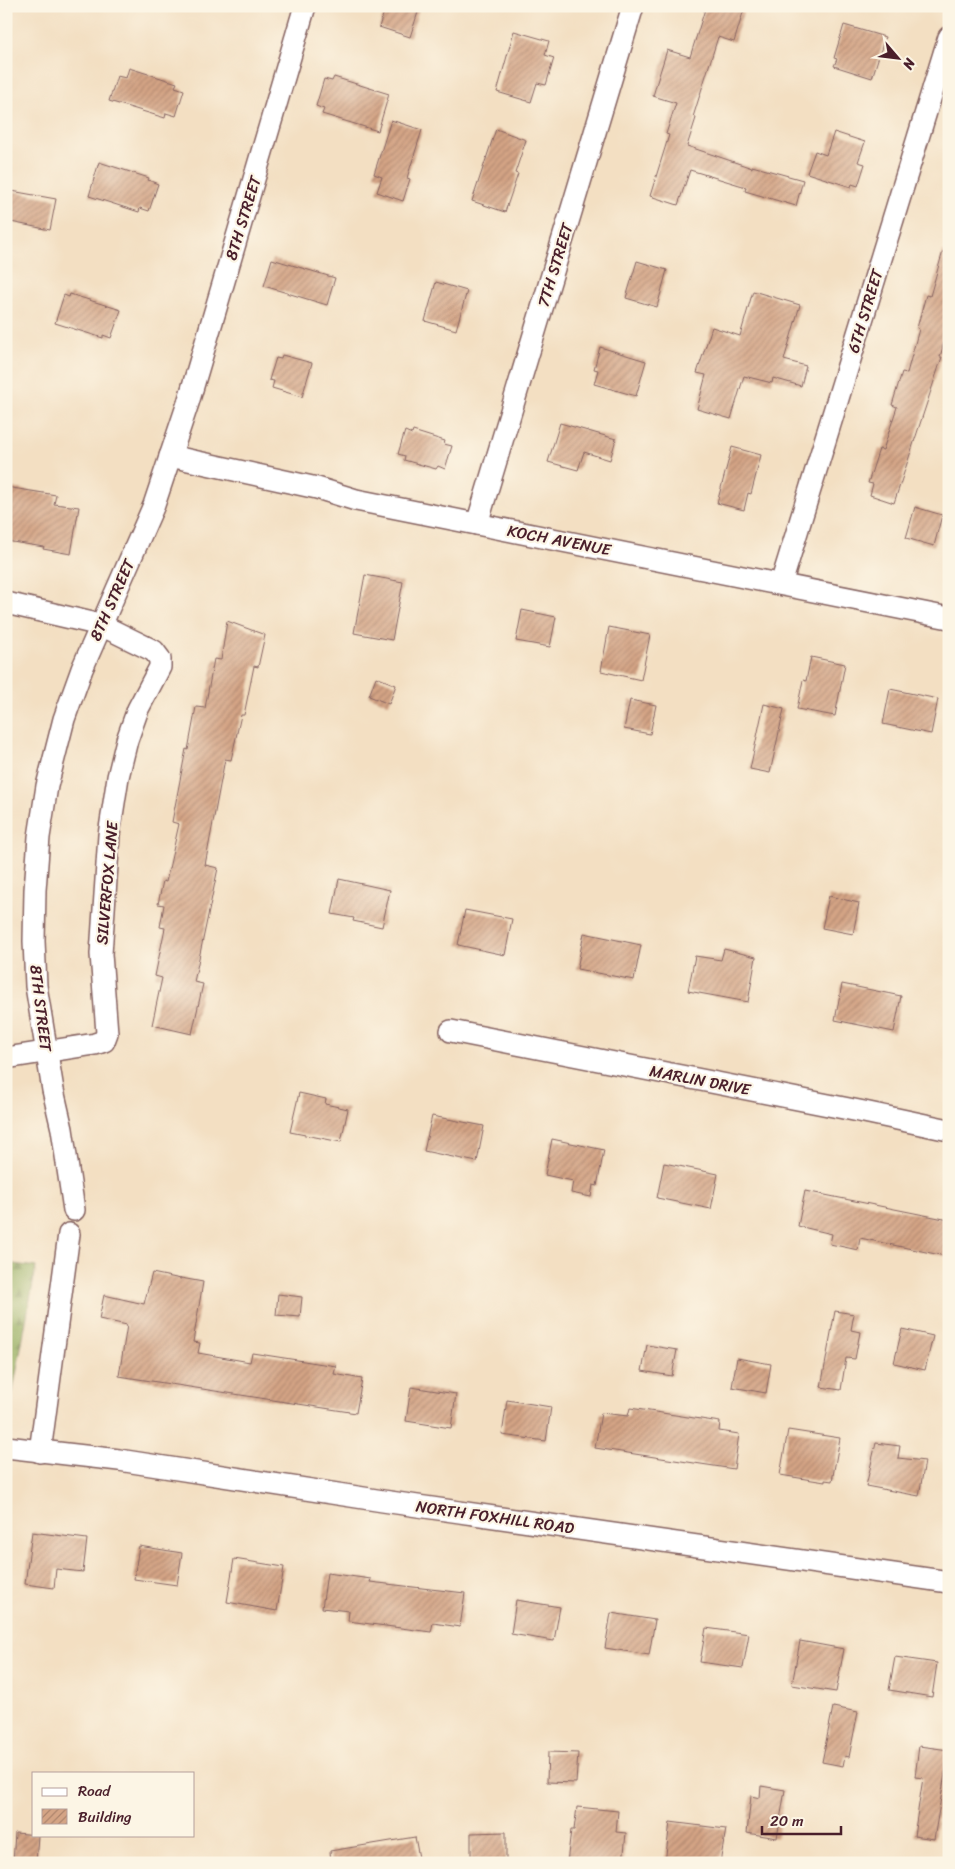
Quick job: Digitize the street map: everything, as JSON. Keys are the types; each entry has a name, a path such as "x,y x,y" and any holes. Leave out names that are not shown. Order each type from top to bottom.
{"street":[{"name":"8TH STREET","path":"74,1210 62,1129 46,1051 36,986 34,941 35,890 47,786 64,719 82,669 154,505 191,393 305,6"},
{"name":"7TH STREET","path":"477,524 633,6"},
{"name":"6TH STREET","path":"781,584 949,37"},
{"name":"KOCH AVENUE","path":"170,456 317,488 356,500 949,618"},
{"path":"6,603 101,625"},
{"name":"SILVERFOX LANE","path":"46,1051 104,1041 108,1033 101,954 109,835 118,777 127,740 143,700 160,667 160,658 154,651 101,625"},
{"name":"MARLIN DRIVE","path":"451,1031 949,1130"},
{"path":"6,1058 46,1051"},
{"path":"40,1452 69,1234"},
{"name":"NORTH FOXHILL ROAD","path":"6,1447 119,1460 383,1501 949,1582"}],"green space":[{"path":"6,1263 36,1267 9,1412 6,1415"}],"building":[{"path":"386,6 420,6 410,37 379,27"},
{"path":"706,6 745,6 734,42 718,37 693,117 696,118 687,146 752,168 752,166 803,180 796,206 745,191 746,187 690,170 678,205 650,196 669,135 666,134 676,103 653,96 657,82 667,50 690,57"},
{"path":"844,25 885,37 872,78 834,66 837,59 834,58"},
{"path":"514,31 549,41 545,55 554,58 546,85 537,83 531,102 497,92"},
{"path":"129,68 177,83 175,87 184,90 176,116 166,113 165,118 109,101 117,76 126,78"},
{"path":"334,77 389,94 378,131 322,114 324,109 316,106 324,79 332,81"},
{"path":"391,120 422,130 407,178 410,179 403,201 377,192 382,177 374,174"},
{"path":"496,129 526,140 515,173 518,174 505,212 472,201"},
{"path":"834,132 865,142 858,162 865,164 858,186 852,184 851,187 807,173 815,151 826,155"},
{"path":"99,162 149,178 148,180 158,184 149,211 140,208 139,212 89,196"},
{"path":"6,190 56,199 50,230 6,221"},
{"path":"943,251 949,252 949,325 940,357 942,357 894,503 870,495 873,484 868,483 879,449 883,450 897,407 892,405 902,372 907,373 926,295 930,296"},
{"path":"272,259 335,278 327,305 264,286"},
{"path":"637,261 667,270 657,307 626,298"},
{"path":"436,282 467,291 456,330 425,321"},
{"path":"753,291 800,305 784,360 806,366 801,386 773,378 772,383 744,376 731,419 697,409 706,375 697,373 712,327 740,336"},
{"path":"70,294 121,310 111,338 103,335 103,338 55,323 64,295 69,297"},
{"path":"600,347 646,361 636,396 594,384 598,370 594,369"},
{"path":"282,355 312,363 302,397 272,388 274,381 269,380 276,358 281,359"},
{"path":"560,423 616,439 610,460 584,452 578,470 548,462"},
{"path":"405,431 412,434 413,431 445,441 444,444 452,446 445,469 438,466 436,469 404,460 405,456 398,454"},
{"path":"732,447 761,455 751,494 748,493 744,510 717,503"},
{"path":"6,487 56,495 54,504 79,507 71,554 43,549 44,547 6,541"},
{"path":"915,507 942,515 934,546 906,538"},
{"path":"365,575 403,582 392,640 354,633"},
{"path":"522,610 556,617 550,647 516,641"},
{"path":"227,621 265,635 258,667 254,666 244,715 241,715 231,760 225,759 205,865 218,868 194,982 203,984 192,1034 152,1025 162,978 155,976 165,928 160,927 164,905 158,904 163,881 166,882 179,824 172,822 196,707 205,708 214,659 221,660"},
{"path":"609,627 650,635 641,680 601,671"},
{"path":"811,657 845,664 835,716 797,709 803,680 806,681"},
{"path":"376,677 396,685 389,704 369,696"},
{"path":"890,689 938,699 931,734 883,724"},
{"path":"630,700 656,705 650,734 624,729"},
{"path":"764,704 784,709 770,773 750,769"},
{"path":"339,879 390,890 382,927 353,921 354,918 332,914"},
{"path":"829,896 859,903 853,934 822,928"},
{"path":"465,910 512,919 505,955 458,945"},
{"path":"584,933 641,945 634,980 577,969"},
{"path":"724,949 756,957 748,1002 688,991 695,956 721,960"},
{"path":"842,984 901,996 894,1032 835,1020"},
{"path":"299,1093 326,1099 325,1104 348,1109 341,1142 290,1132"},
{"path":"432,1116 484,1126 477,1162 424,1151"},
{"path":"552,1139 604,1150 597,1186 593,1185 591,1197 571,1193 573,1181 545,1175"},
{"path":"664,1163 718,1174 711,1209 657,1198"},
{"path":"805,1191 949,1220 949,1237 945,1256 860,1238 858,1250 830,1244 832,1234 798,1226"},
{"path":"152,1273 203,1282 193,1342 200,1343 198,1353 250,1362 252,1353 336,1366 334,1374 362,1379 356,1413 119,1376 127,1325 99,1319 104,1295 144,1304"},
{"path":"278,1294 302,1297 300,1317 276,1315"},
{"path":"835,1311 854,1314 851,1330 860,1332 855,1359 846,1358 841,1390 821,1387"},
{"path":"902,1329 933,1336 925,1370 894,1363"},
{"path":"647,1345 677,1350 672,1376 642,1371"},
{"path":"737,1358 771,1364 766,1393 732,1387"},
{"path":"411,1387 456,1394 451,1428 406,1421"},
{"path":"507,1400 551,1407 546,1441 502,1435"},
{"path":"630,1408 720,1422 719,1431 739,1434 734,1469 595,1448 601,1413 628,1416"},
{"path":"788,1430 840,1438 832,1481 825,1480 825,1482 780,1475"},
{"path":"876,1443 900,1446 898,1458 925,1461 919,1496 866,1486"},
{"path":"32,1532 87,1539 83,1572 56,1569 54,1588 25,1584"},
{"path":"139,1546 182,1553 177,1585 134,1579"},
{"path":"234,1559 284,1567 277,1611 227,1602"},
{"path":"327,1573 371,1579 370,1582 465,1593 460,1627 433,1623 431,1632 348,1621 349,1611 322,1608"},
{"path":"516,1600 560,1607 554,1641 511,1634"},
{"path":"611,1613 655,1620 649,1655 605,1648"},
{"path":"706,1628 749,1634 743,1668 700,1662"},
{"path":"800,1641 844,1649 836,1692 792,1685"},
{"path":"895,1657 937,1663 932,1697 889,1690"},
{"path":"833,1707 858,1712 849,1757 845,1756 843,1766 822,1762"},
{"path":"919,1746 949,1750 934,1839 914,1836 923,1778 915,1777"},
{"path":"548,1752 578,1753 576,1783 547,1782"},
{"path":"761,1786 785,1790 777,1838 747,1833 751,1796 760,1798"},
{"path":"577,1807 618,1811 616,1832 626,1833 623,1863 567,1863 571,1830 574,1830"},
{"path":"670,1822 726,1829 720,1863 665,1863"},
{"path":"506,1832 506,1863 471,1863 471,1833"},
{"path":"15,1833 38,1836 36,1863 13,1863"},
{"path":"415,1837 420,1863 331,1863 330,1851"}]}
